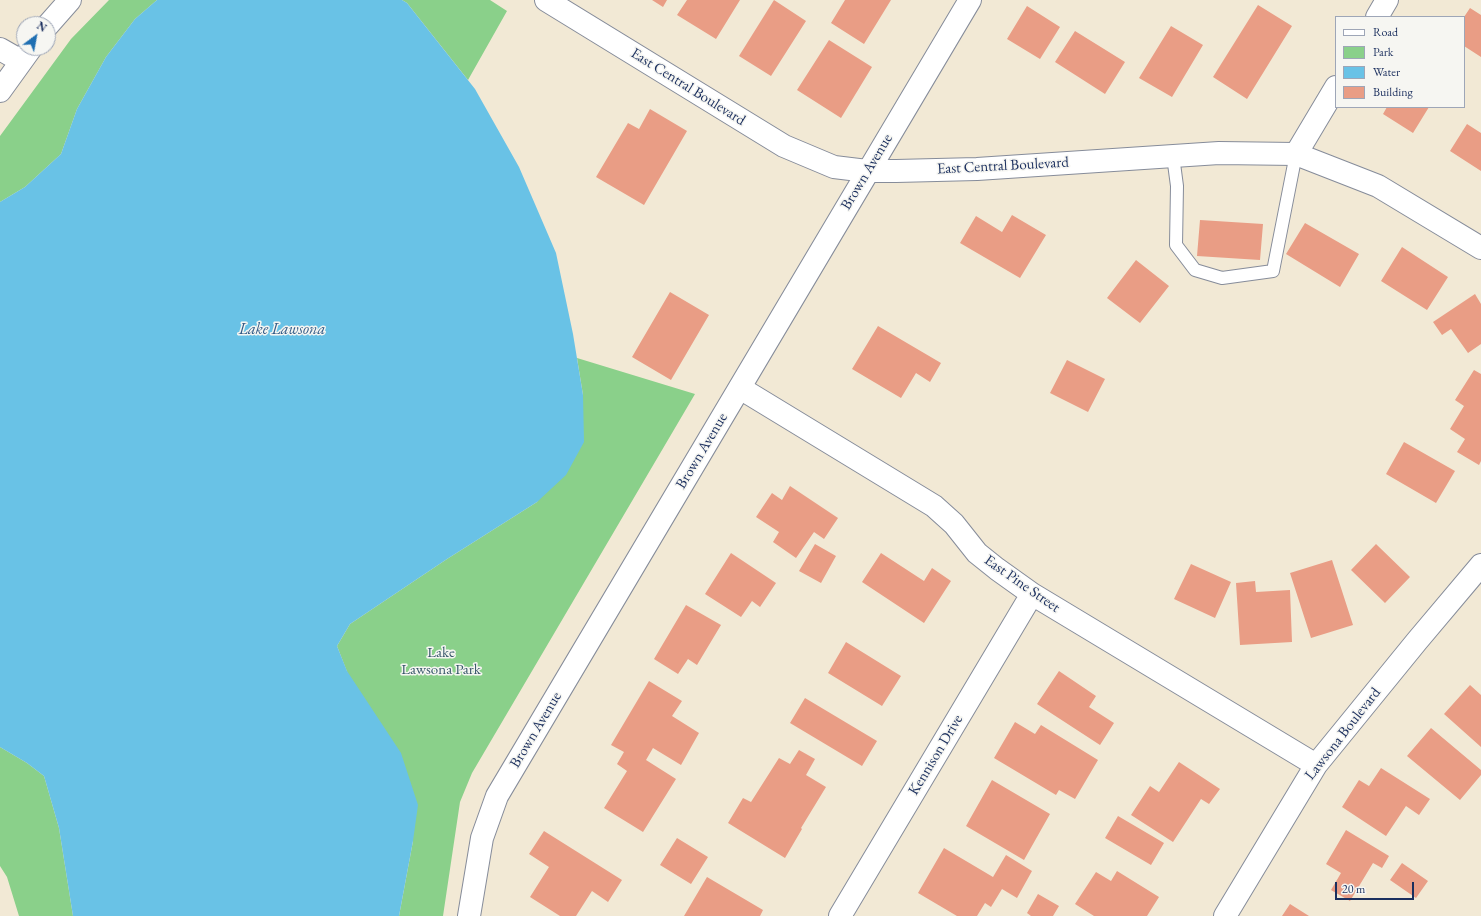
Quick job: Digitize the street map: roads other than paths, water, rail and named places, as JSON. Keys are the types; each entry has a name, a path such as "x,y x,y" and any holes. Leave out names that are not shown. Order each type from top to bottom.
{"street":[{"path":"56,17 70,0"},
{"name":"East Central Boulevard","path":"546,0 784,146 834,166 867,171 977,169 1219,153 1296,154 1378,186 1481,248"},
{"name":"Brown Avenue","path":"472,914 482,838 497,796 970,0"},
{"path":"1378,16 1387,0"},
{"path":"0,49 16,53"},
{"path":"0,91 25,56"},
{"path":"1296,154 1335,89"},
{"name":"East Pine Street","path":"740,388 934,506 954,524 978,553 997,569 1032,594 1316,765"},
{"name":"Lawsona Boulevard","path":"1225,916 1316,765 1481,565"},
{"name":"Kennison Drive","path":"840,916 1032,594"}],"lane":[{"path":"1173,156 1177,186 1176,245 1195,270 1222,278 1273,271 1296,154"}],"water":[{"name":"Lake Lawsona","path":"157,0 402,0 407,3 475,89 519,167 556,253 573,334 583,395 584,442 566,475 537,502 447,559 350,624 337,646 347,671 401,753 418,805 399,916 73,916 59,828 44,776 27,763 0,747 0,202 25,187 61,154 77,109 106,57 135,19"}],"park label":[{"name":"Lake Lawsona Park","path":"441,662"}]}
